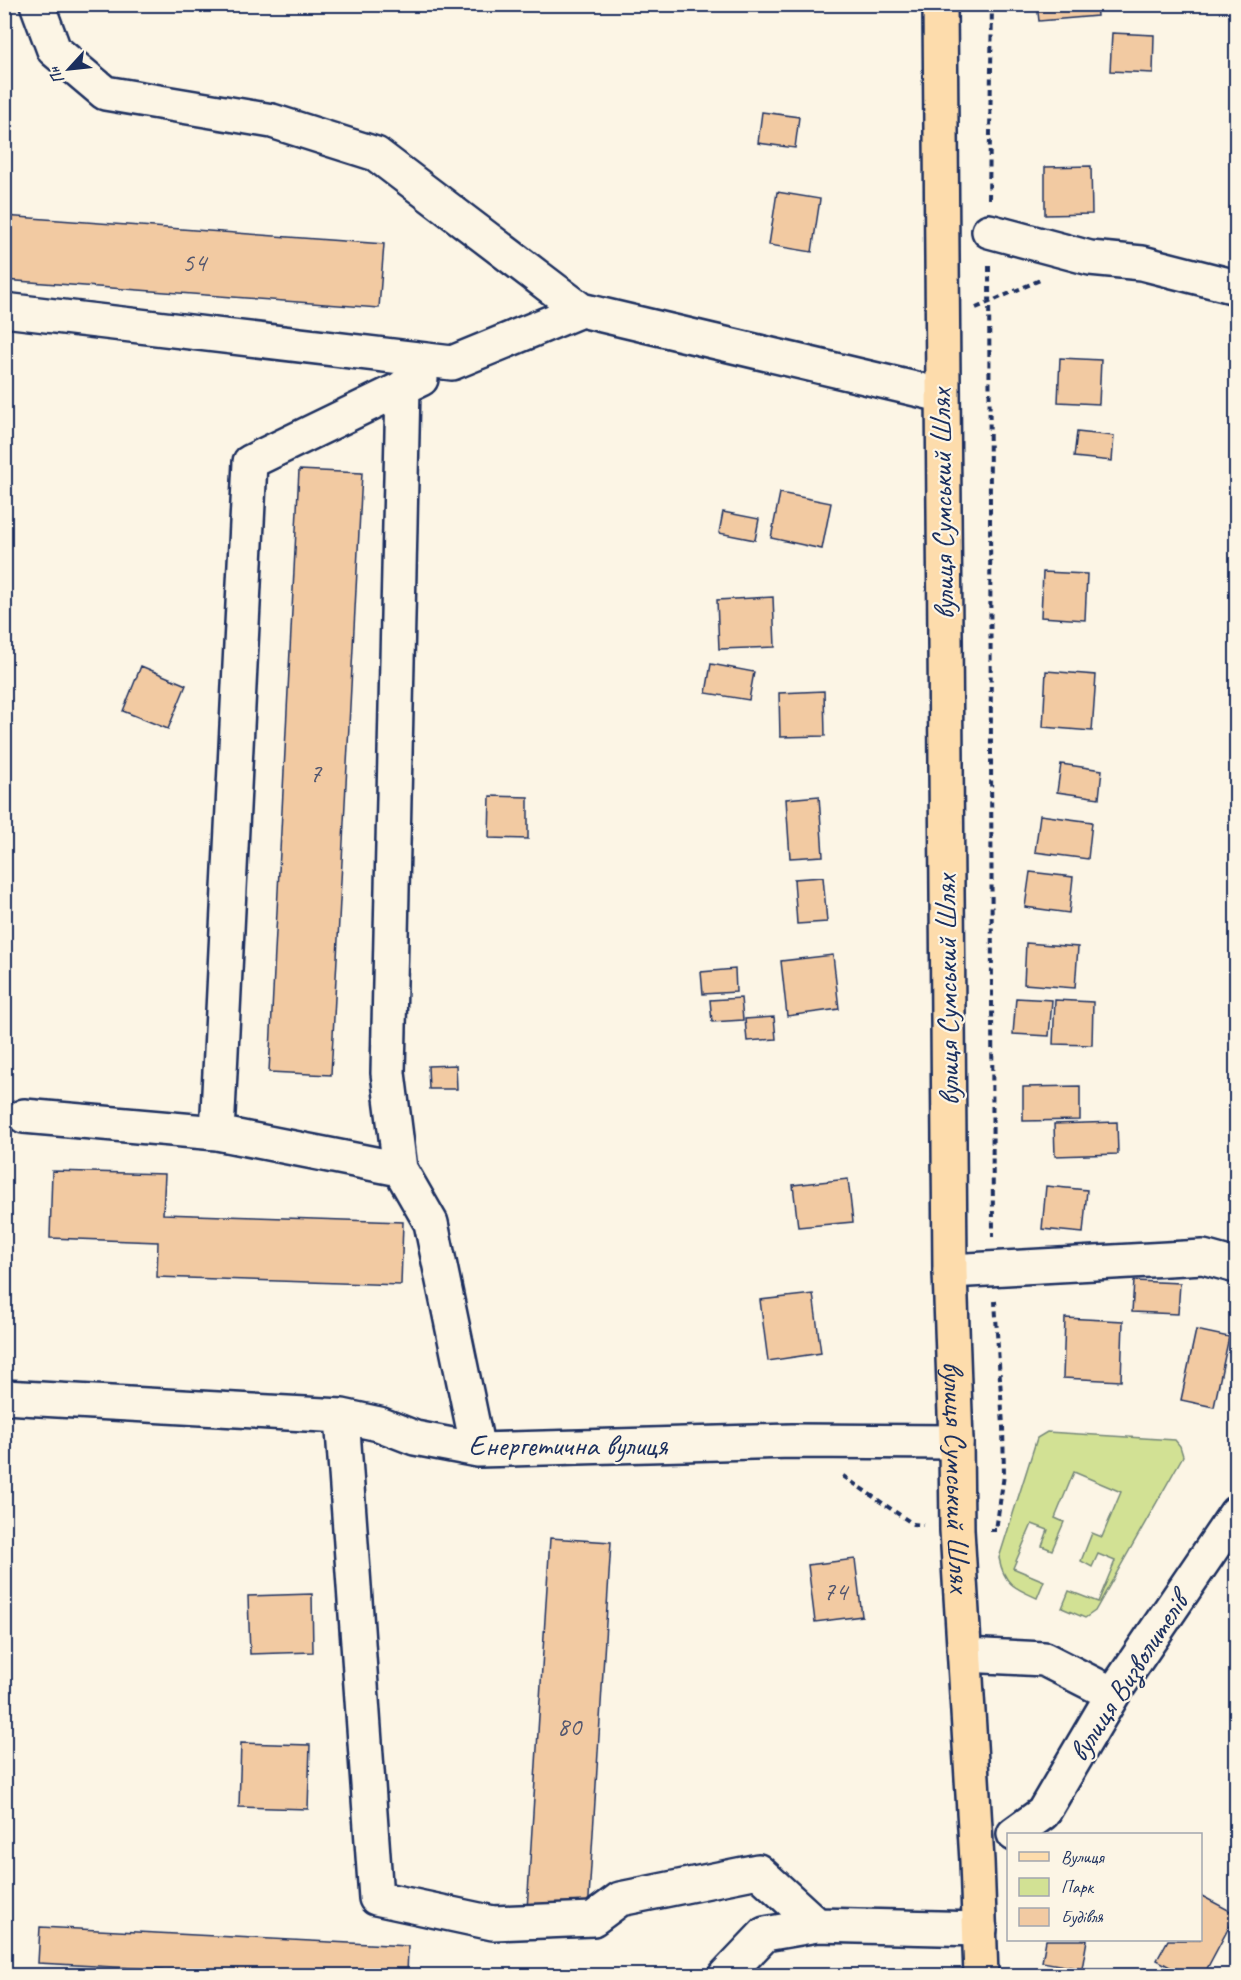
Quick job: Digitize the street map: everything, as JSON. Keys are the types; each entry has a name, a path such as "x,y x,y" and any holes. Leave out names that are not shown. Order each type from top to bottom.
{"main road":[{"name":"вулиця Сумський Шлях","path":"939,4 950,1271 957,1530 977,1861 981,1976"}],"street":[{"path":"37,4 54,50 105,93 272,121 376,154 581,310 941,396"},
{"path":"989,231 1090,258 1142,263 1236,287"},
{"path":"4,310 452,363"},
{"path":"217,1133 250,462 452,363 581,310"},
{"path":"403,387 388,1073 400,1169 431,1223 478,1450"},
{"path":"24,1116 217,1133 400,1169"},
{"path":"950,1271 1203,1257 1236,1266"},
{"name":"Енергетична вулиця","path":"4,1397 342,1416 379,1424 415,1438 478,1450 792,1442 956,1442"},
{"path":"342,1416 376,1898 493,1923 593,1919 620,1899 758,1870 817,1925"},
{"name":"вулиця Визволителів","path":"1015,1833 1042,1813 1113,1694 1236,1513"},
{"path":"965,1655 1044,1659 1113,1694"},
{"path":"977,1861 1007,1839"},
{"path":"725,1976 765,1934 817,1925 980,1929"}],"path":[{"path":"992,4 989,304 993,1269 1003,1426"},
{"path":"941,320 989,304 1090,258"}],"green space":[{"path":"1047,1432 1175,1440 1183,1456 1095,1611 1085,1618 1062,1608 1069,1591 1098,1602 1115,1561 1098,1554 1092,1567 1081,1561 1092,1533 1102,1537 1121,1492 1074,1472 1055,1518 1064,1522 1052,1550 1042,1546 1048,1530 1032,1524 1013,1568 1044,1581 1037,1598 1011,1584 1004,1574 999,1558 1037,1438"}],"building":[{"path":"1037,4 1096,4 1097,16 1039,21"},
{"path":"1112,33 1154,35 1153,73 1110,71"},
{"path":"762,112 799,117 795,148 758,143"},
{"path":"1091,166 1092,214 1045,215 1045,167"},
{"path":"777,192 820,199 812,252 769,245"},
{"path":"4,216 384,244 379,308 4,280"},
{"path":"1060,358 1101,360 1099,404 1058,402"},
{"path":"1077,432 1114,436 1112,461 1074,457"},
{"path":"299,470 362,473 331,1075 269,1072"},
{"path":"780,493 831,503 822,549 771,538"},
{"path":"723,512 759,519 755,540 719,533"},
{"path":"1043,572 1087,574 1085,620 1041,617"},
{"path":"773,597 775,647 719,649 717,600"},
{"path":"711,664 754,672 749,700 706,693"},
{"path":"141,666 186,685 168,729 123,711"},
{"path":"1046,671 1096,675 1092,731 1043,727"},
{"path":"824,691 825,736 780,737 779,693"},
{"path":"1061,764 1102,770 1099,798 1057,792"},
{"path":"490,796 528,797 528,839 489,838"},
{"path":"819,796 823,856 790,858 786,799"},
{"path":"1040,815 1092,822 1088,859 1035,852"},
{"path":"1030,872 1073,877 1069,913 1025,907"},
{"path":"823,877 827,922 797,924 794,879"},
{"path":"1026,943 1078,947 1075,988 1024,984"},
{"path":"833,955 839,1009 787,1016 781,961"},
{"path":"735,969 736,992 703,994 701,972"},
{"path":"741,998 743,1020 712,1022 710,1000"},
{"path":"1016,998 1052,1000 1049,1036 1013,1034"},
{"path":"1055,1000 1093,1002 1092,1045 1053,1044"},
{"path":"774,1017 776,1039 747,1041 745,1019"},
{"path":"456,1065 457,1089 429,1089 428,1066"},
{"path":"1080,1086 1080,1120 1023,1121 1023,1087"},
{"path":"1117,1122 1118,1154 1055,1156 1054,1124"},
{"path":"52,1171 165,1174 163,1214 403,1222 401,1285 157,1277 158,1242 50,1238"},
{"path":"848,1179 853,1222 798,1227 793,1185"},
{"path":"1046,1186 1087,1190 1083,1233 1042,1229"},
{"path":"1134,1281 1180,1283 1178,1314 1132,1312"},
{"path":"813,1294 821,1353 768,1361 760,1300"},
{"path":"1065,1318 1123,1321 1121,1381 1063,1378"},
{"path":"1196,1330 1229,1337 1214,1407 1181,1400"},
{"path":"550,1538 611,1542 588,1914 527,1910"},
{"path":"855,1559 862,1616 815,1622 808,1565"},
{"path":"312,1594 313,1652 250,1654 248,1596"},
{"path":"241,1743 310,1745 308,1809 239,1807"},
{"path":"1202,1896 1236,1914 1203,1976 1186,1976 1157,1960 1167,1941 1202,1941"},
{"path":"40,1927 408,1946 407,1976 288,1976 38,1963"},
{"path":"1046,1941 1087,1941 1082,1969 1042,1962"},
{"path":"860,1971 893,1971 893,1976 860,1976"}]}
